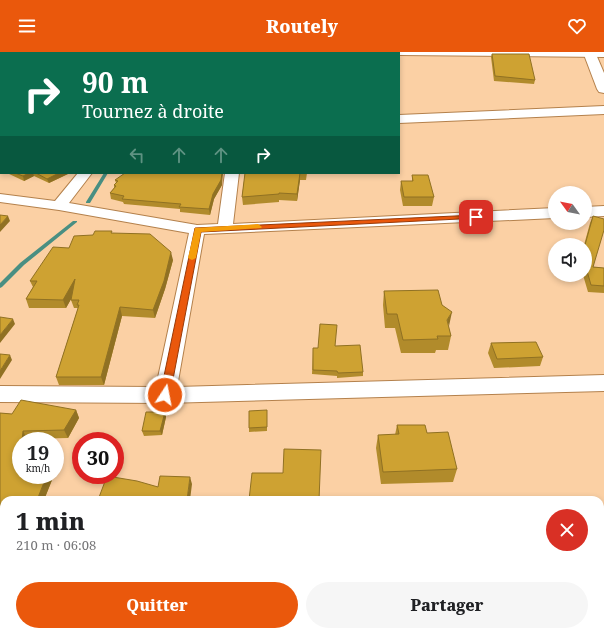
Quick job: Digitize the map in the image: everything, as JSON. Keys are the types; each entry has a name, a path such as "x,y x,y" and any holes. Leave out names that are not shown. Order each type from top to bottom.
{"main road":[{"path":"589,53 604,89"}],"street":[{"path":"400,52 604,54"},
{"path":"400,119 604,110"},
{"path":"59,206 84,174"},
{"path":"224,228 232,174"},
{"path":"0,198 59,206 197,230 548,213"},
{"path":"592,212 604,211"},
{"path":"165,395 197,230"},
{"path":"0,394 165,395 604,383"}],"building":[{"path":"492,54 529,54 535,80 495,76"},
{"path":"38,174 57,174 47,179"},
{"path":"124,174 222,174 221,180 213,194 209,209 179,207 181,204 122,199 124,196 110,193 118,181 115,180"},
{"path":"245,174 300,174 297,194 279,193 242,197"},
{"path":"412,175 428,175 434,197 404,197 401,181 413,181"},
{"path":"0,215 8,216 0,225"},
{"path":"593,216 604,219 604,230 593,267 604,268 604,286 591,285 590,282 592,282 592,238 587,238 589,230 592,230"},
{"path":"95,231 150,234 171,252 164,281 153,310 120,307 101,377 56,377 79,305 77,305 79,300 71,300 75,279 63,300 26,299 37,281 30,281 53,247 69,248 74,236 93,235"},
{"path":"438,290 442,305 452,312 447,320 451,336 437,336 438,339 403,340 397,314 387,314 384,291"},
{"path":"0,317 13,319 0,335"},
{"path":"320,324 337,325 335,346 360,345 363,372 338,373 337,371 313,370 313,348 318,348"},
{"path":"536,342 543,357 497,359 491,343"},
{"path":"0,354 10,355 0,371"},
{"path":"21,400 76,410 64,430 12,432 12,484 43,484 39,496 0,496 0,413 12,414"},
{"path":"267,410 267,427 249,428 249,411"},
{"path":"146,412 165,412 160,431 142,431"},
{"path":"397,425 425,425 427,433 448,432 457,469 383,472 378,435 399,434"},
{"path":"284,449 321,450 319,496 249,496 252,473 283,473"},
{"path":"160,476 190,477 188,496 100,496 104,484 124,484 124,479 158,487"}],"waterway":[{"path":"88,202 105,174"},
{"path":"0,286 22,264 75,222"}],"slow traffic":[{"path":"192,258 197,230 258,227"}],"route":[{"path":"165,395 197,230 476,217"}]}
